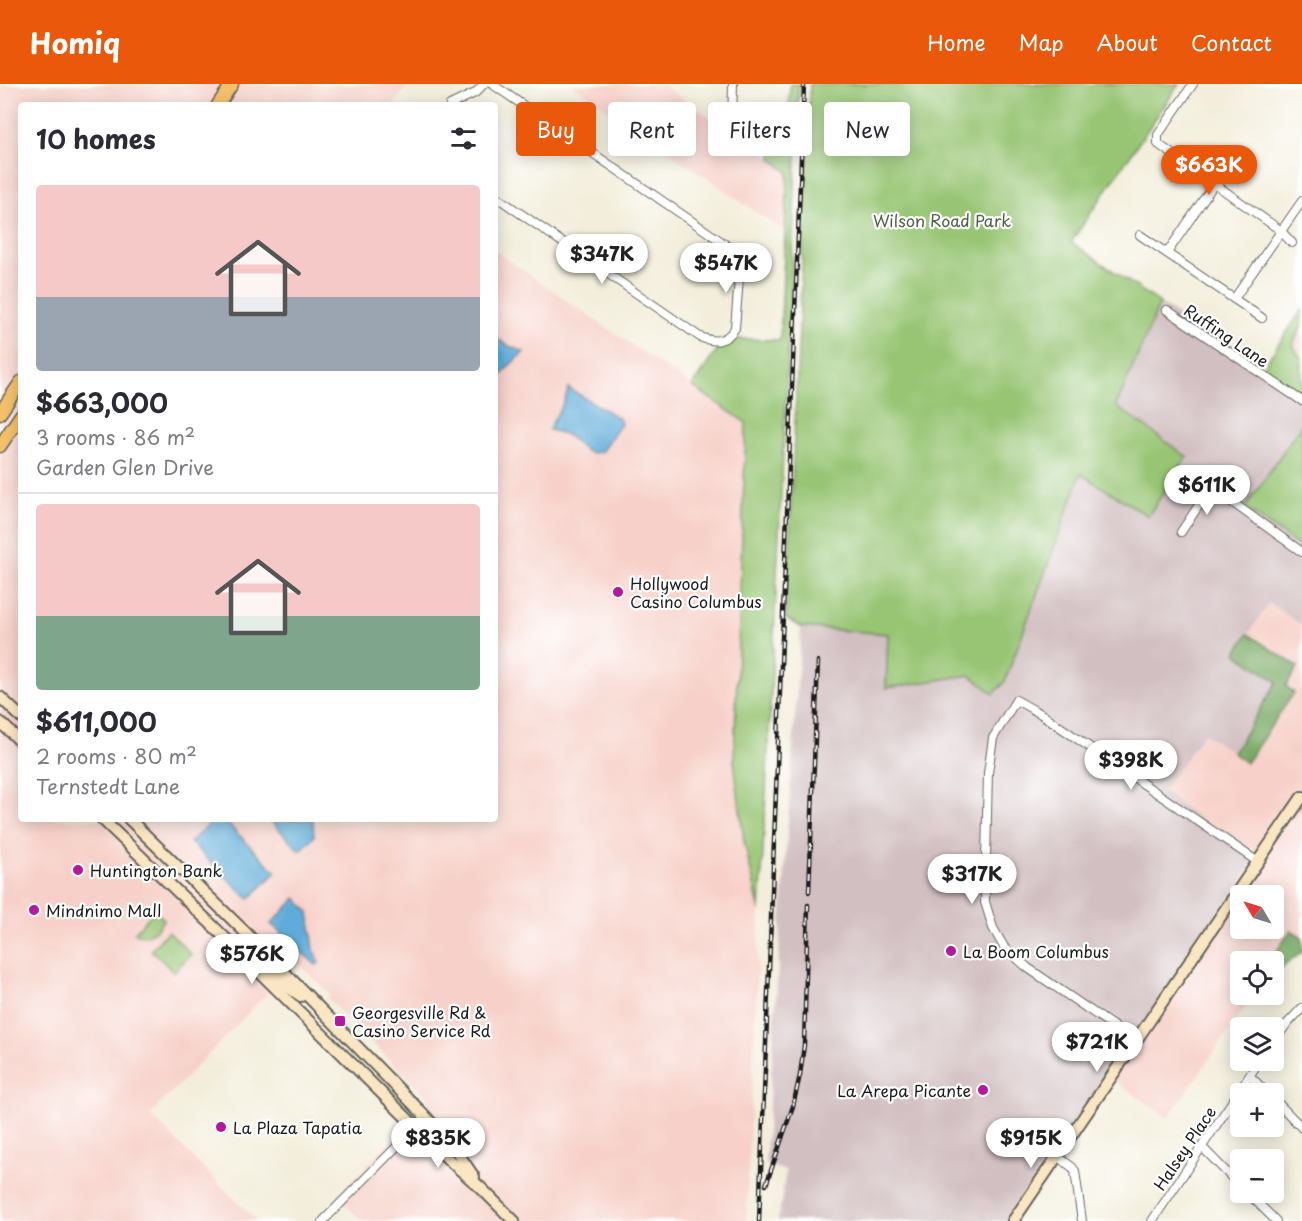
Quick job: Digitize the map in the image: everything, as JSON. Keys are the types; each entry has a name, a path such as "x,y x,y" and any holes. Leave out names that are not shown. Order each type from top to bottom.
{"main road":[{"path":"220,102 232,84"},
{"path":"0,413 18,386"},
{"path":"0,446 18,419"},
{"path":"0,697 18,714"},
{"path":"0,722 18,739"},
{"path":"1013,1221 1258,862 1298,811 1302,797"},
{"path":"105,822 416,1128 514,1221"},
{"path":"132,822 320,1008 426,1117 455,1149 481,1188"},
{"path":"226,939 237,942 282,983 320,1008"}],"street":[{"path":"456,102 475,93 484,84"},
{"path":"492,84 712,235 730,250 738,265 739,278 737,320 731,334 720,341 710,341 700,337 498,198"},
{"path":"733,102 734,84"},
{"path":"1193,84 1158,135 1158,144 1280,230 1292,243"},
{"path":"1167,253 1214,184"},
{"path":"1234,299 1302,201"},
{"path":"1140,235 1262,318"},
{"name":"Ruffing Lane","path":"1167,310 1302,402"},
{"path":"1198,478 1302,552"},
{"path":"1181,532 1211,487"},
{"path":"1135,1041 1033,972 1004,947 993,928 985,902 984,875 988,773 993,738 1016,700 1041,714 1258,862"},
{"path":"1284,1028 1302,1008"},
{"name":"Halsey Place","path":"1152,1221 1253,1071"},
{"path":"1250,1076 1257,1083"},
{"path":"1284,1109 1302,1128"},
{"path":"323,1221 426,1117"},
{"path":"1202,1147 1230,1176"},
{"path":"1057,1156 1075,1171 1082,1221"},
{"path":"1258,1203 1276,1221"}],"shaded area":[{"name":"Hollywood Casino Columbus","path":"0,84 408,84 396,102 18,102 18,822 498,822 498,253 746,423 734,761 744,841 760,911 746,1221 362,1221 338,1197 429,1099 327,998 330,995 297,962 150,1115 257,1221 0,1221"},
{"path":"571,84 661,84 688,102 608,102 608,110"},
{"path":"696,108 708,116 708,156 768,156 788,172 785,232 675,156 696,156"},
{"path":"1160,303 1302,397 1302,424 1245,508 1302,548 1302,625 1269,603 1236,653 1278,682 1233,753 1204,733 1162,792 1257,859 1239,885 1230,885 1230,899 1010,1221 778,1221 786,1171 765,1164 801,627 888,633 886,688 970,675 995,694 1005,681 1082,474 1186,457 1116,406"},
{"path":"1302,325 1302,359 1294,350 1293,339"},
{"path":"1269,602 1302,625 1302,937 1291,930 1277,951 1230,951 1230,1005 1247,1005 1239,1017 1230,1017 1230,1029 1168,1118 1109,1077 1162,792 1204,733 1247,762 1294,692 1285,686 1298,667 1248,634"}],"green space":[{"path":"790,84 799,84 798,102 789,102"},
{"name":"Wilson Road Park","path":"810,84 1179,84 1071,242 1160,303 1116,406 1187,457 1148,516 1081,474 1005,681 994,694 970,675 886,688 888,634 801,627 786,619 807,156 812,156 812,102 809,102"},
{"path":"772,156 796,156 760,911 744,841 734,761 746,423 692,386 717,350 736,339 780,340 788,172 772,159"},
{"path":"1302,310 1301,326 1294,346 1302,359 1302,397 1261,370"},
{"path":"1302,424 1302,548 1245,508"},
{"path":"1248,634 1298,667 1286,686 1294,693 1246,763 1233,753 1277,682 1236,653"},
{"path":"154,911 164,919 156,930 146,936 134,933"},
{"path":"1291,930 1302,937 1302,952 1284,966 1284,951 1277,951"},
{"path":"168,931 191,954 174,972 151,950"}],"water":[{"path":"498,340 524,352 498,380"},
{"path":"568,388 619,418 621,424 601,452 589,453 565,434 549,430 565,400"},
{"path":"212,822 226,822 276,872 249,899 190,842"},
{"path":"272,822 313,822 314,837 300,851"},
{"path":"296,898 309,912 314,950 319,963 316,965 271,924"}],"railway":[{"path":"759,1221 804,84"},
{"path":"809,892 818,661"},
{"path":"766,1185 793,1106 800,1075 804,1045 808,905"}],"place":[{"name":"Hollywood Casino Columbus","path":"618,592"},
{"name":"Huntington Bank","path":"78,870"},
{"name":"Mindnimo Mall","path":"34,910"},
{"name":"La Boom Columbus","path":"951,951"},
{"name":"Georgesville Rd & Casino Service Rd","path":"340,1021"},
{"name":"La Arepa Picante","path":"983,1090"},
{"name":"La Plaza Tapatia","path":"221,1127"}]}
